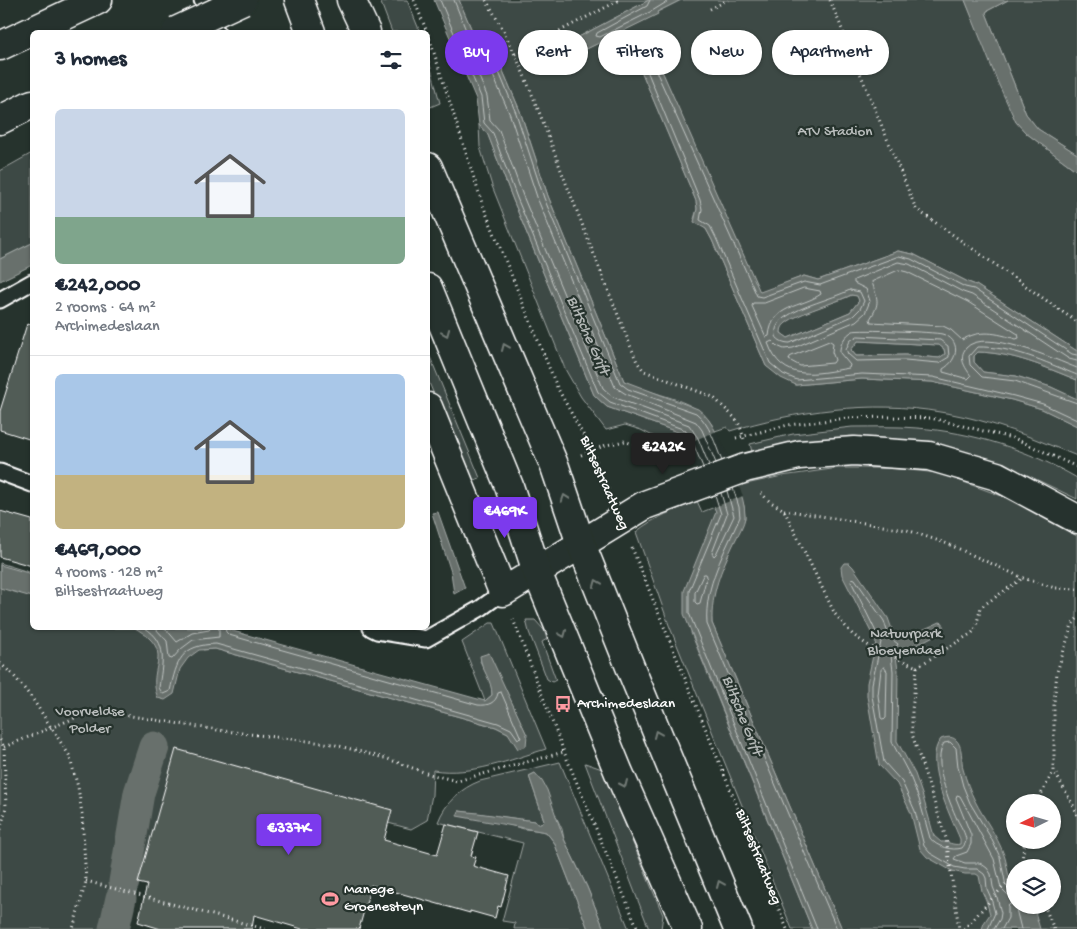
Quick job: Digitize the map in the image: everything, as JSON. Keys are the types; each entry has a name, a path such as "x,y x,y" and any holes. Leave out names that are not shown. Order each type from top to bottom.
{"main road":[{"path":"34,30 98,0"},
{"path":"179,30 243,0"},
{"path":"298,0 311,30"},
{"path":"353,4 365,30"},
{"path":"0,46 30,32"},
{"path":"0,120 30,105"},
{"path":"430,172 555,467 581,544 738,929"},
{"path":"430,293 509,486 538,572 619,773 688,929"},
{"path":"430,412 503,592 645,505 691,486 748,467 799,455 854,451 929,456 997,476 1077,519"}],"lane":[{"path":"202,0 216,30"},
{"path":"0,300 30,283"},
{"path":"0,472 30,483"},
{"path":"375,630 426,639 481,608 503,592"}],"path":[{"name":"Biltsestraatweg","path":"414,0 426,30"},
{"path":"486,0 515,54 530,89 588,242 637,362 644,371 713,397 736,418 743,436"},
{"path":"515,54 620,0"},
{"path":"710,10 728,0"},
{"path":"830,0 916,209 1077,322"},
{"name":"Biltsestraatweg","path":"430,42 482,203 557,387 592,451 621,520 787,929"},
{"path":"606,445 625,441 669,459 681,460"},
{"path":"748,467 759,491 769,501 784,510 907,530 948,544 1024,578 1055,588 1077,589"},
{"path":"784,510 835,614 853,634 869,646 917,667"},
{"path":"917,667 972,634 981,607 1024,578"},
{"path":"503,592 564,752 638,929"},
{"path":"1041,794 1054,771 1054,703 1057,672 1072,625 1077,619"},
{"path":"0,663 14,676 70,755 82,814 86,881 73,929"},
{"path":"917,667 912,710 912,734 946,838 959,929"},
{"path":"4,747 51,726 82,715 101,713 125,714 217,730 332,744 388,759 429,774 457,781 564,752"},
{"path":"0,740 4,747 6,807 0,832"},
{"path":"1054,771 1077,815"},
{"path":"86,881 265,929"},
{"path":"964,929 1006,883"},
{"path":"1048,914 1054,929"}],"green space":[{"path":"389,0 407,0 419,30 391,30 381,3"},
{"path":"459,0 649,0 588,32 588,30 518,30 518,75 588,75 588,48 598,43 598,75 643,75 696,201 697,209 694,219 706,229 712,240 766,366 796,385 862,379 932,382 1012,400 1042,409 1077,426 1077,456 988,423 952,414 888,407 861,407 807,413 730,431 727,427 715,431 709,420 688,404 624,381 548,196 520,111 505,75 508,75 508,30 472,30"},
{"name":"ATV Stadion","path":"681,0 965,0 1016,122 1026,133 1077,171 1077,351 976,285 913,254 898,251 818,280 804,276 760,293 663,75 681,75 681,30 625,30"},
{"path":"1008,0 1077,0 1077,154 1038,129 1026,114 986,13"},
{"path":"430,65 440,103 430,107"},
{"path":"479,125 488,135 594,395 607,407 683,434 687,443 676,448 641,430 625,425 606,430 581,397 565,369 492,186 480,147"},
{"path":"30,154 30,244 0,259 0,171"},
{"path":"852,295 858,296 859,301 850,312 788,338 781,333 784,325 792,319"},
{"path":"858,341 939,345 944,349 945,354 940,358 905,355 856,356 851,350"},
{"path":"978,352 1016,358 1077,380 1077,399 1051,387 1016,376 983,372 974,362 974,356"},
{"path":"430,357 480,478 471,481 468,478 430,385"},
{"path":"852,427 901,427 938,430 1000,444 1039,459 1077,478 1077,499 1021,472 988,461 781,446 752,452 750,444 793,434"},
{"name":"Natuurpark Bloeyendael","path":"839,468 889,468 939,473 1010,499 1077,536 1077,929 842,929 712,623 711,606 719,575 745,518 744,506 737,486 782,476"},
{"path":"697,501 702,512 715,507 716,512 691,633 812,929 792,929 669,625 636,532 658,518"},
{"name":"Voorveldse Polder","path":"0,563 30,572 30,630 208,630 203,650 215,649 496,727 508,733 527,735 488,653 480,661 492,685 492,695 485,701 462,642 490,623 494,623 546,749 476,769 462,771 433,770 432,795 427,820 411,829 388,823 138,883 128,929 0,929"},
{"path":"526,620 535,620 544,630 547,639 542,642 556,680 552,682 547,679"},
{"path":"560,762 629,929 604,929 587,887 564,839 562,829 535,773 529,776 544,820 541,824 537,824 535,821 459,811 524,829 546,832 554,842 588,929 514,929 515,923 502,921 523,843 438,822 454,797 473,784"},
{"path":"585,763 602,769 663,915 661,929 649,929"}],"water":[{"path":"434,0 459,0 472,30 447,30"},
{"path":"649,0 681,0 625,30 598,30 598,43 588,48 588,32"},
{"path":"965,0 1008,0 986,13 1026,114 1038,129 1077,154 1077,171 1026,133 1016,122 998,83"},
{"name":"Biltsche Grift","path":"466,75 505,75 520,111 548,196 624,381 698,409 708,418 717,436 741,492 745,519 718,582 713,602 712,623 842,929 812,929 684,614 684,591 716,512 687,443 683,434 607,407 594,395 488,135 479,125 476,99"},
{"path":"643,75 664,75 760,292 804,276 818,280 898,251 913,254 976,285 1077,351 1077,380 1053,370 1004,355 978,352 974,356 974,362 983,372 1016,376 1051,387 1077,399 1077,426 1042,409 1012,400 932,382 862,379 796,385 781,378 766,366 712,240 706,229 694,222 697,209 696,201","holes":["851,295 857,296 859,301 850,312 788,338 781,333 784,325 792,319","858,341 939,345 944,349 945,354 939,358 905,355 856,356 851,350"]},
{"path":"30,244 30,266 0,281 0,259"},
{"path":"438,512 465,588 454,594 451,572 432,513"},
{"path":"844,563 849,563 853,567 888,618 894,635 897,637 905,638 940,622 943,623 943,628 939,633 907,650 901,651 896,656 898,670 897,741 915,774 934,836 941,842 953,844 960,844 960,839 940,789 935,760 936,748 941,739 951,737 958,743 961,749 963,769 970,789 1004,855 1006,863 1006,914 1036,914 1040,929 982,929 990,914 979,876 952,871 927,857 920,849 911,813 897,784 879,765 867,696 867,683 876,642 842,575 841,567"},
{"path":"0,565 30,573 30,596 0,588"},
{"path":"138,630 229,630 485,701 492,695 492,689 482,666 480,656 489,653 527,735 526,746 518,749 508,733 496,727 215,649 199,650 188,658 180,669 174,694 165,700 158,698 155,678 158,653 155,645"},
{"path":"535,773 547,790 564,839 587,887 604,929 588,929 554,842 546,832 457,816 459,811 535,821 537,824 541,824 544,820 529,776"}],"pier":[{"path":"717,431 743,496 712,508 685,444"}],"building":[{"path":"27,324 30,325 30,439 0,430 0,411"},
{"path":"0,511 30,519 30,565 0,557"},
{"path":"176,749 392,810 384,840 437,855 446,824 478,832 471,856 476,857 473,866 509,876 501,907 498,906 495,918 470,911 470,913 371,885 359,929 302,929 254,915 252,929 161,929 138,922 147,885 138,883"}],"waterway":[{"path":"124,882 139,793 154,747"},
{"path":"114,929 121,898"}],"place":[{"name":"Archimedeslaan","path":"563,704"},
{"name":"Manege Groenesteyn","path":"330,899"}]}
